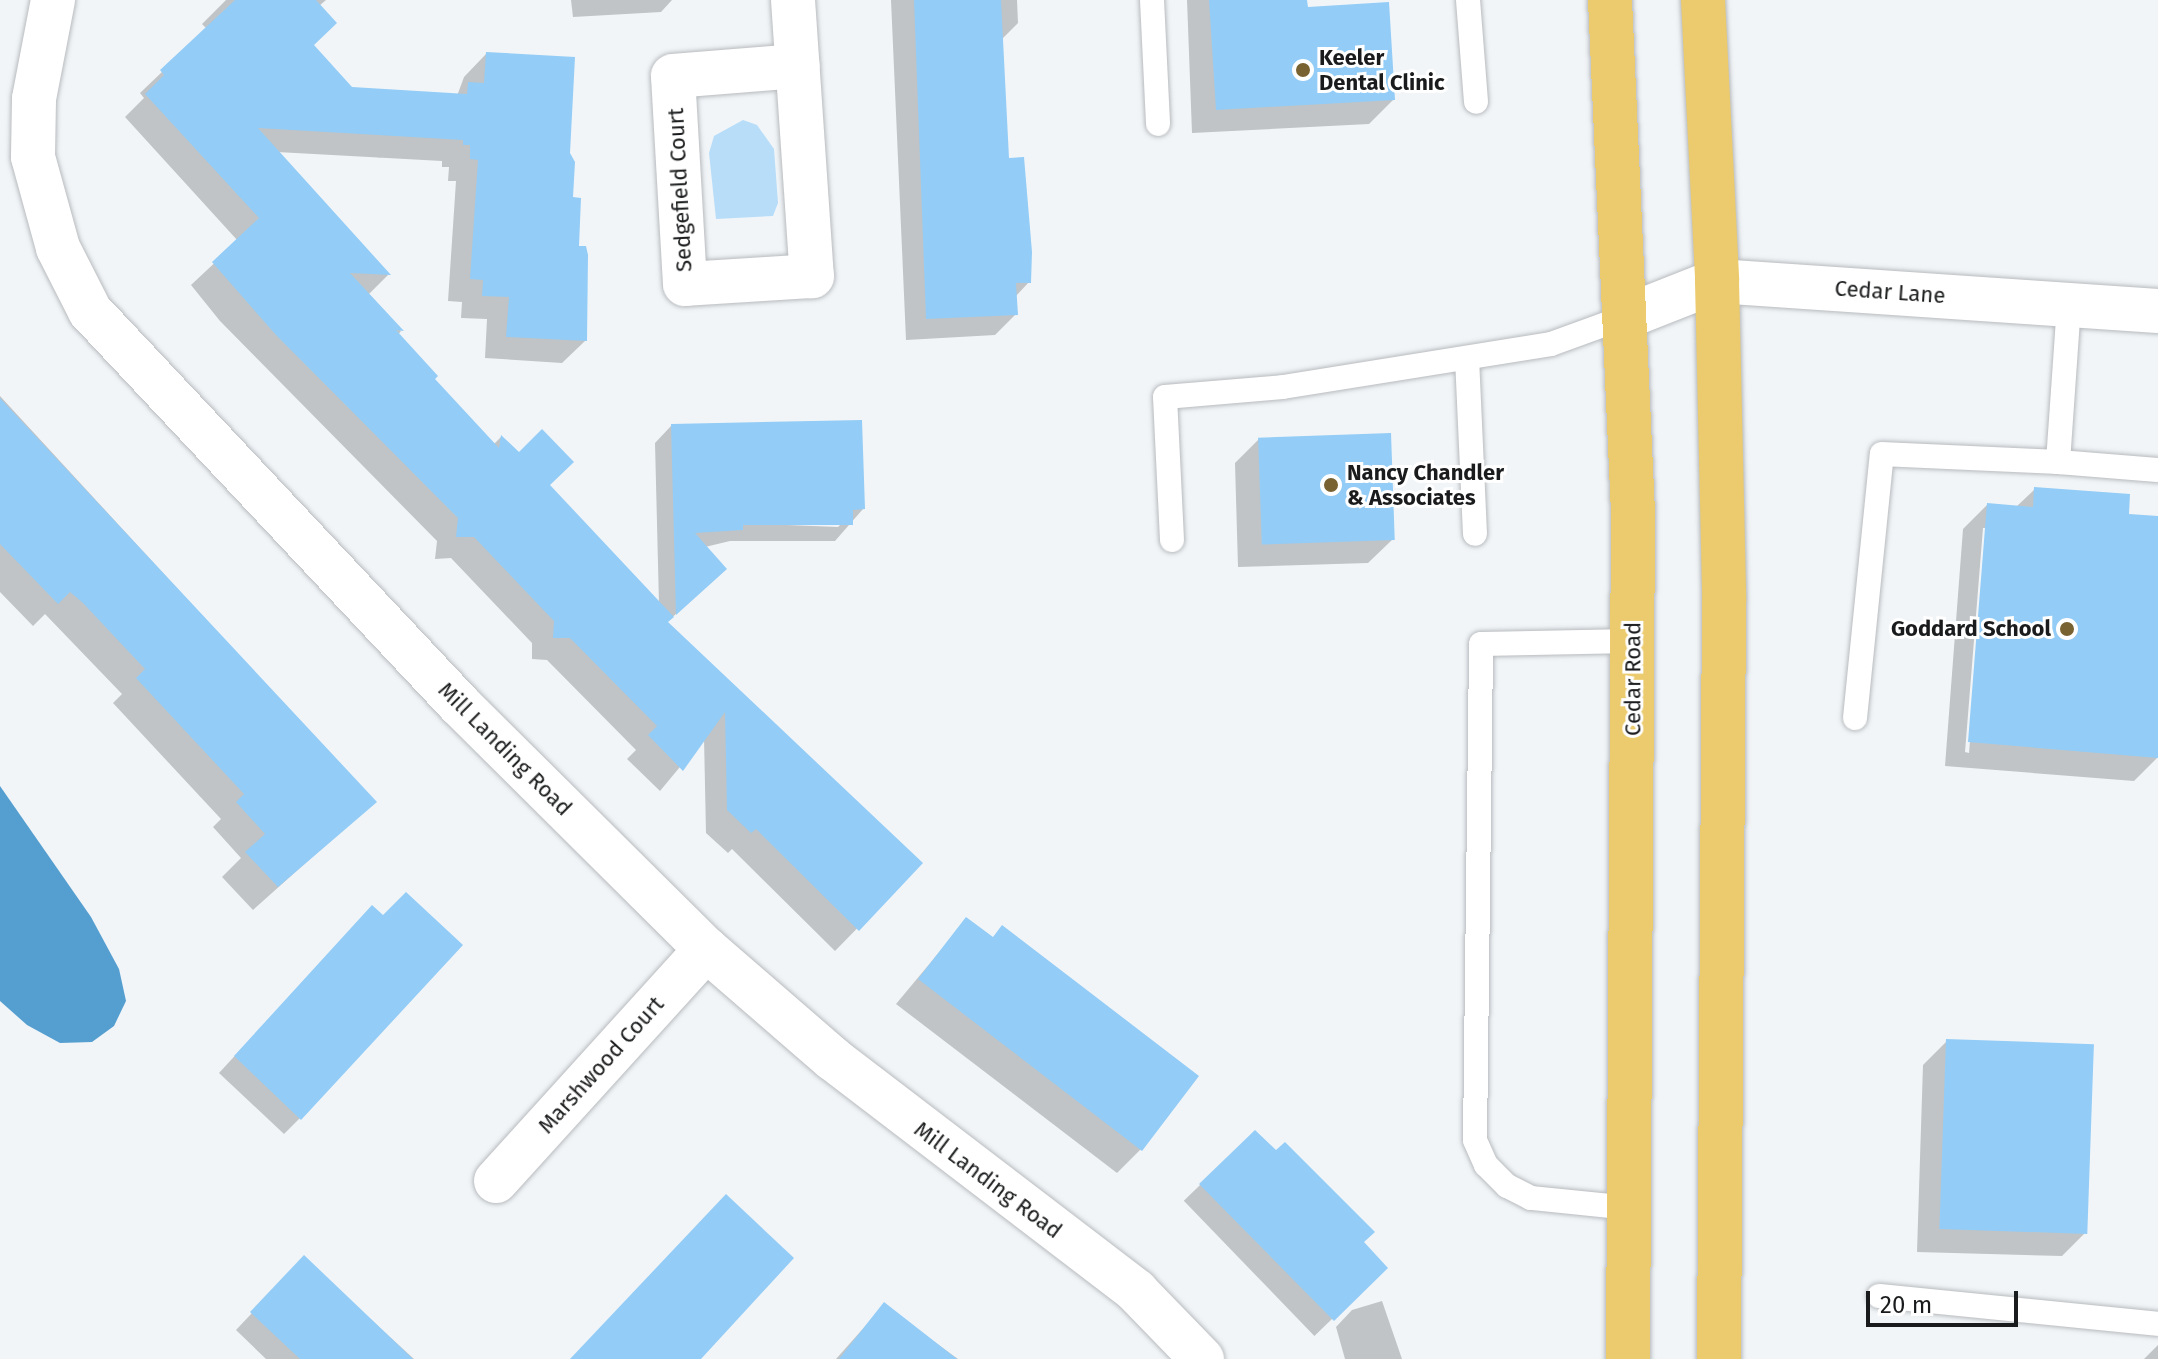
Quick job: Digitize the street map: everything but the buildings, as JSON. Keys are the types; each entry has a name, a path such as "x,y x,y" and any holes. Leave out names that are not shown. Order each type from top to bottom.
{"main road":[{"name":"Cedar Road","path":"1610,0 1628,316 1633,641 1628,1359"},
{"path":"1703,0 1717,281 1724,601 1719,1359"}],"street":[{"name":"Mill Landing Road","path":"53,0 34,99 33,157 58,248 90,311 459,704 706,949 846,1069 1136,1291 1202,1359"},
{"name":"Sedgefield Court","path":"793,0 798,66 812,276 685,284 673,76 798,66"},
{"name":"Cedar Lane","path":"1628,316 1717,281 2158,311"},
{"name":"Marshwood Court","path":"496,1181 706,949"}],"lane":[{"path":"1152,0 1158,124"},
{"path":"1468,0 1476,102"},
{"path":"2058,462 2069,304"},
{"path":"1172,540 1165,397 1283,387 1551,344 1628,316"},
{"path":"1467,358 1475,534"},
{"path":"1855,718 1882,454 2158,470"},
{"path":"1630,1208 1531,1198 1507,1186 1486,1165 1475,1140 1481,644 1633,641"},
{"path":"1879,1296 2158,1324"}],"shaded area":[{"path":"743,120 757,125 774,149 778,203 773,216 716,219 709,153 714,136"}],"water":[{"path":"0,786 91,917 119,969 126,1001 114,1026 92,1042 60,1043 27,1025 0,1001"}],"place":[{"name":"Keeler Dental Clinic","path":"1303,70"},
{"name":"Nancy Chandler & Associates","path":"1331,485"},
{"name":"Goddard School","path":"2067,629"}]}
